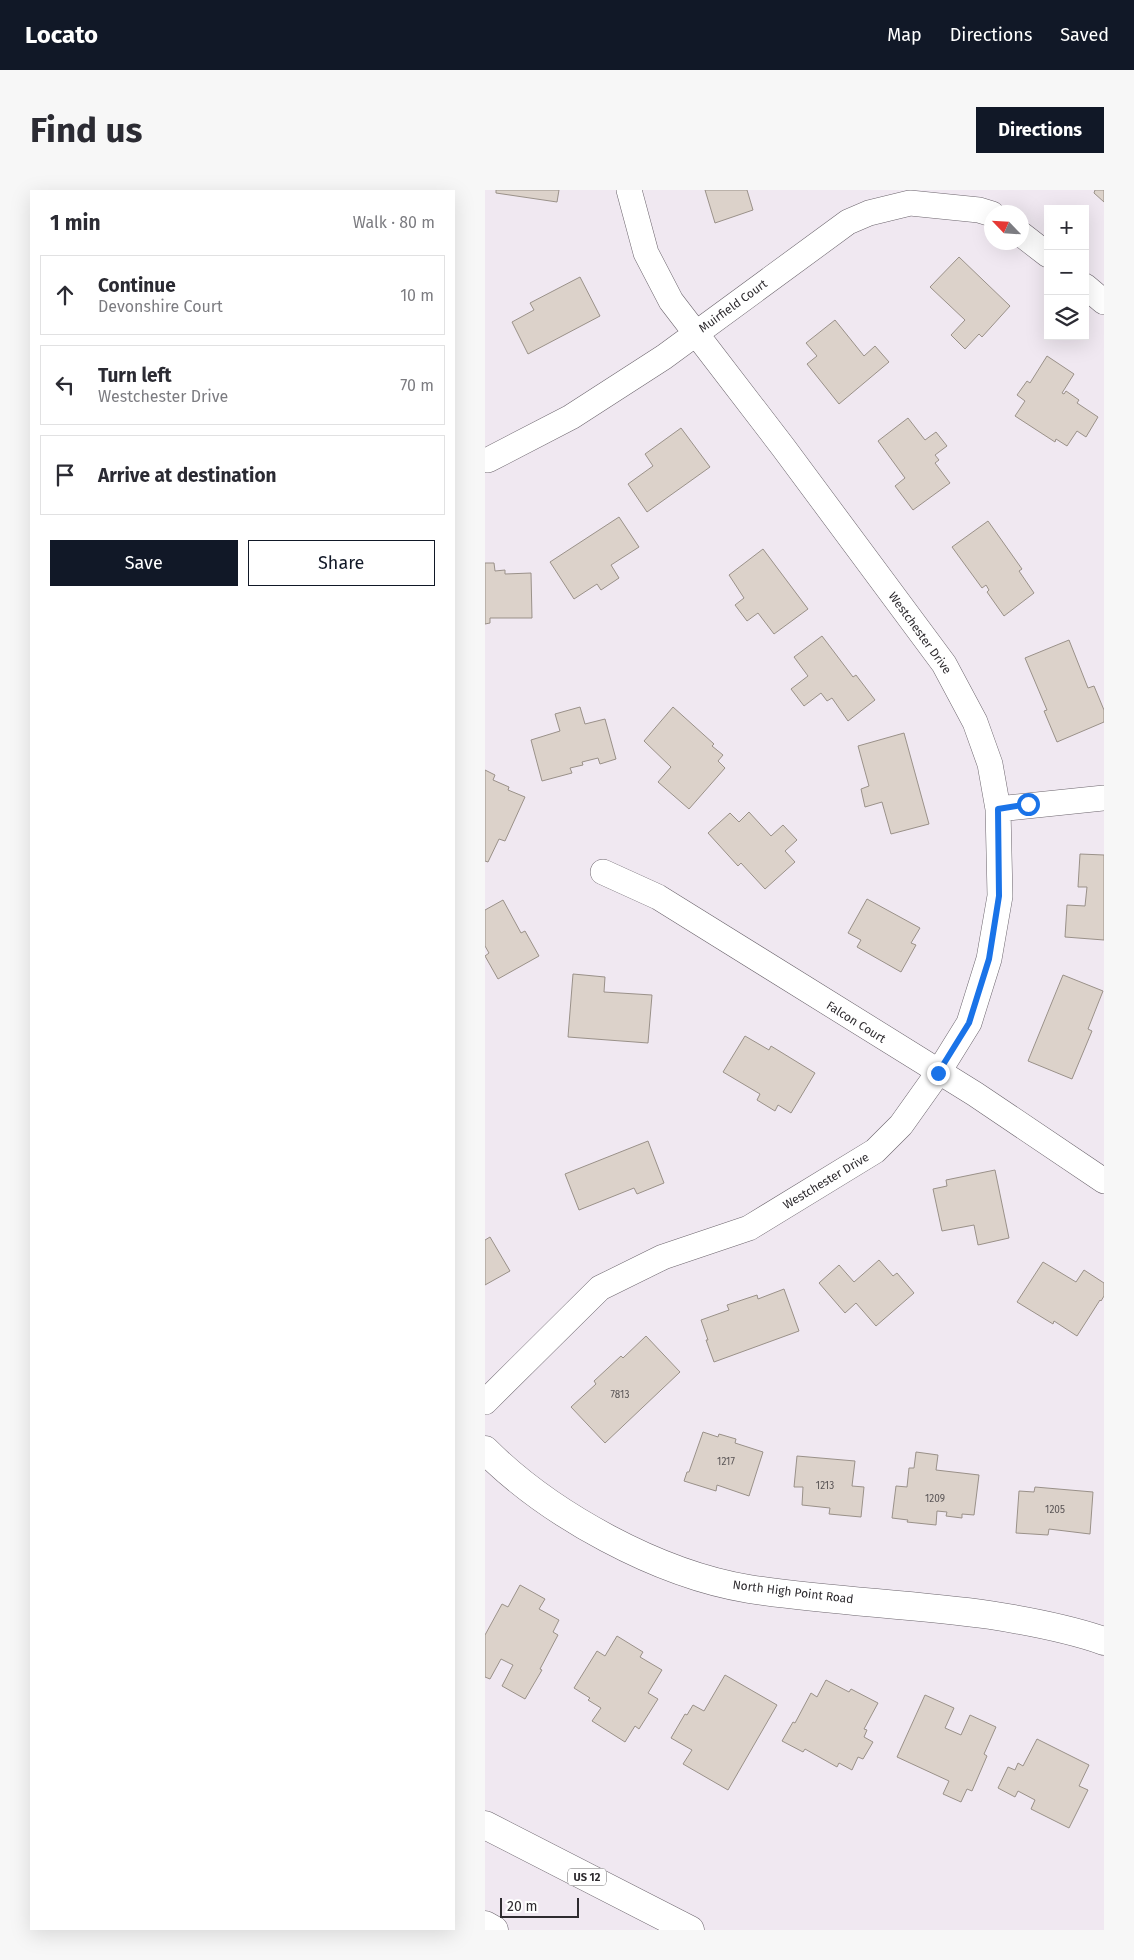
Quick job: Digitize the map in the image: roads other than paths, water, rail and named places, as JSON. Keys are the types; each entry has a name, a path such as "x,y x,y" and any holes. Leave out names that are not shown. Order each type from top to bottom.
{"main road":[{"name":"North High Point Road","path":"485,1450 531,1490 567,1515 612,1540 657,1561 706,1579 748,1588 933,1608 1019,1620 1104,1641"},
{"name":"US 12","path":"485,1825 690,1930"},
{"path":"485,1925 495,1930"}],"street":[{"name":"Westchester Drive","path":"485,1402 601,1288 663,1257 749,1228 875,1151 901,1125 938,1073 969,1023 989,959 999,896 998,809 990,764 975,722 944,664 671,301 646,253 629,190"},
{"name":"Muirfield Court","path":"488,460 571,417 664,357 848,222 869,213 910,203 984,212"},
{"path":"1029,241 1044,253"},
{"path":"1089,289 1104,302"},
{"path":"998,809 1104,798"},
{"name":"Falcon Court","path":"603,872 658,897 938,1073 975,1094 1104,1181"}]}
